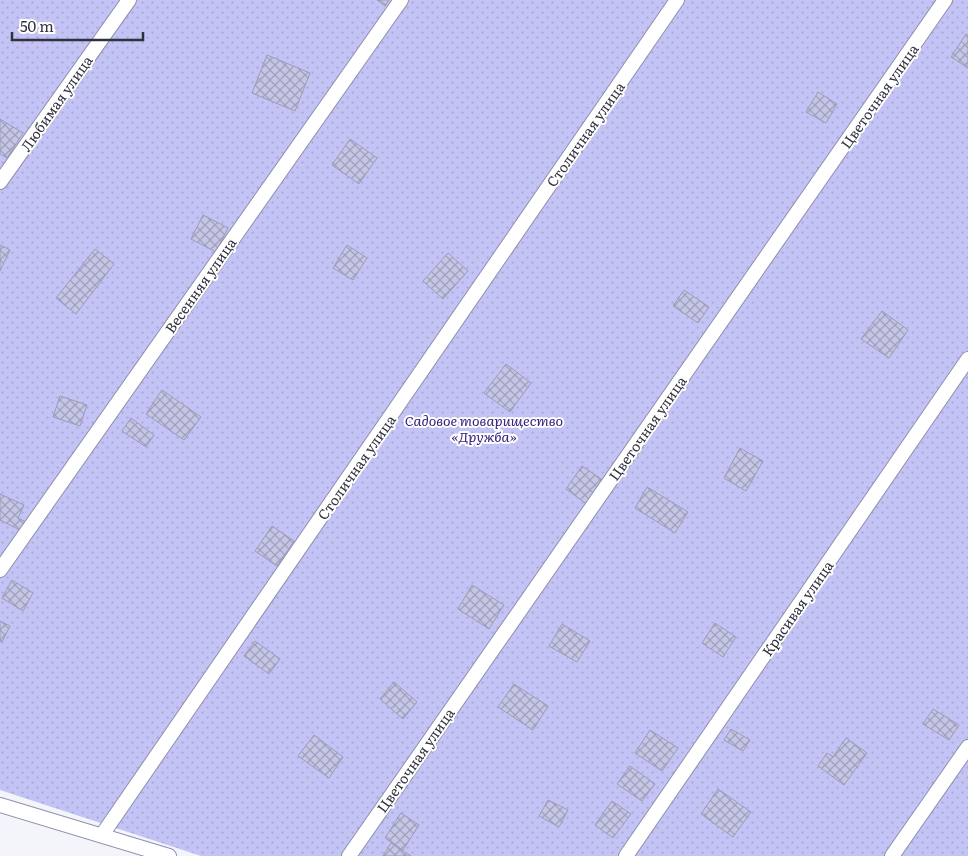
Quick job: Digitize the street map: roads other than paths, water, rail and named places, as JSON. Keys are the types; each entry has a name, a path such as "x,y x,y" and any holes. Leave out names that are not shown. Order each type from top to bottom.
{"street":[{"name":"Любимая улица","path":"0,182 129,0"},
{"name":"Весенняя улица","path":"0,570 401,0"},
{"name":"Столичная улица","path":"102,835 677,0"},
{"name":"Цветочная улица","path":"349,856 945,0"},
{"name":"Красивая улица","path":"626,856 968,359"},
{"path":"892,856 968,747"},
{"path":"0,805 169,856"}],"park label":[{"name":"Садовое товарищество «Дружба»","path":"484,428"}]}
